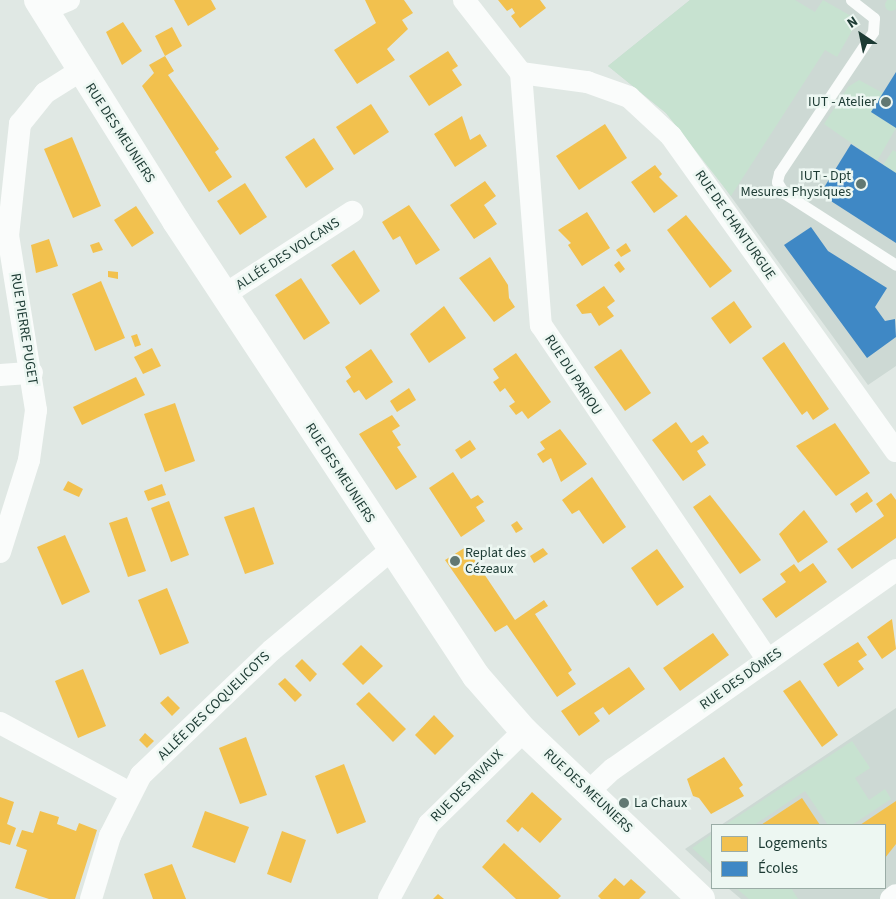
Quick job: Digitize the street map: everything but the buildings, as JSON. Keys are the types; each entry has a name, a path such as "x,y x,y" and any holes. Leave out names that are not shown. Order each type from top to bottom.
{"main road":[{"name":"RUE DES MEUNIERS","path":"41,5 80,71 224,295 390,551 476,676 524,731 701,899"}],"street":[{"path":"41,5 69,0"},
{"path":"464,0 521,74"},
{"name":"RUE PIERRE PUGET","path":"0,552 29,460 36,410 32,374 8,236 20,124 45,93 80,71"},
{"name":"RUE DE CHANTURGUE","path":"521,74 587,82 629,97 671,136 896,451"},
{"name":"RUE DU PARIOU","path":"521,74 541,325 768,660"},
{"name":"ALLÉE DES VOLCANS","path":"224,295 352,212"},
{"path":"0,375 32,374"},
{"name":"ALLÉE DES COQUELICOTS","path":"91,899 110,836 130,793 141,775 272,650 390,551"},
{"name":"RUE DES DÔMES","path":"588,792 613,769 896,570"},
{"path":"0,723 130,793"},
{"name":"RUE DES RIVAUX","path":"389,899 429,824 524,731"},
{"path":"891,899 896,895"}],"lane":[{"path":"851,0 874,18 873,32 779,173 777,182 784,193 896,265"}],"shaded area":[{"path":"690,0 896,0 896,366 868,385 708,165 666,113 608,66"},
{"path":"896,708 896,899 741,899 729,889 886,889 886,824 722,824"},
{"path":"711,832 711,873 685,849"}],"green space":[{"path":"889,-1 893,-1 897,5 893,11 889,11 885,7 885,3"},
{"path":"690,0 795,0 815,12 823,0 858,20 837,57 825,50 731,196 666,113 608,66"},
{"path":"859,80 883,93 871,112 896,128 877,161 824,124 848,87"},
{"path":"893,150 896,152 896,173 883,165"},
{"path":"852,741 870,768 855,778 869,800 885,789 891,799 854,824 827,824 805,791 756,824 727,824"},
{"path":"711,835 711,865 692,848"},
{"path":"737,889 792,889 798,899 749,899"}],"place":[{"name":"IUT - Atelier","path":"886,102"},
{"name":"IUT - Dpt Mesures Physiques","path":"861,184"},
{"name":"Replat des Cézeaux","path":"455,561"},
{"name":"La Chaux","path":"624,803"}]}
